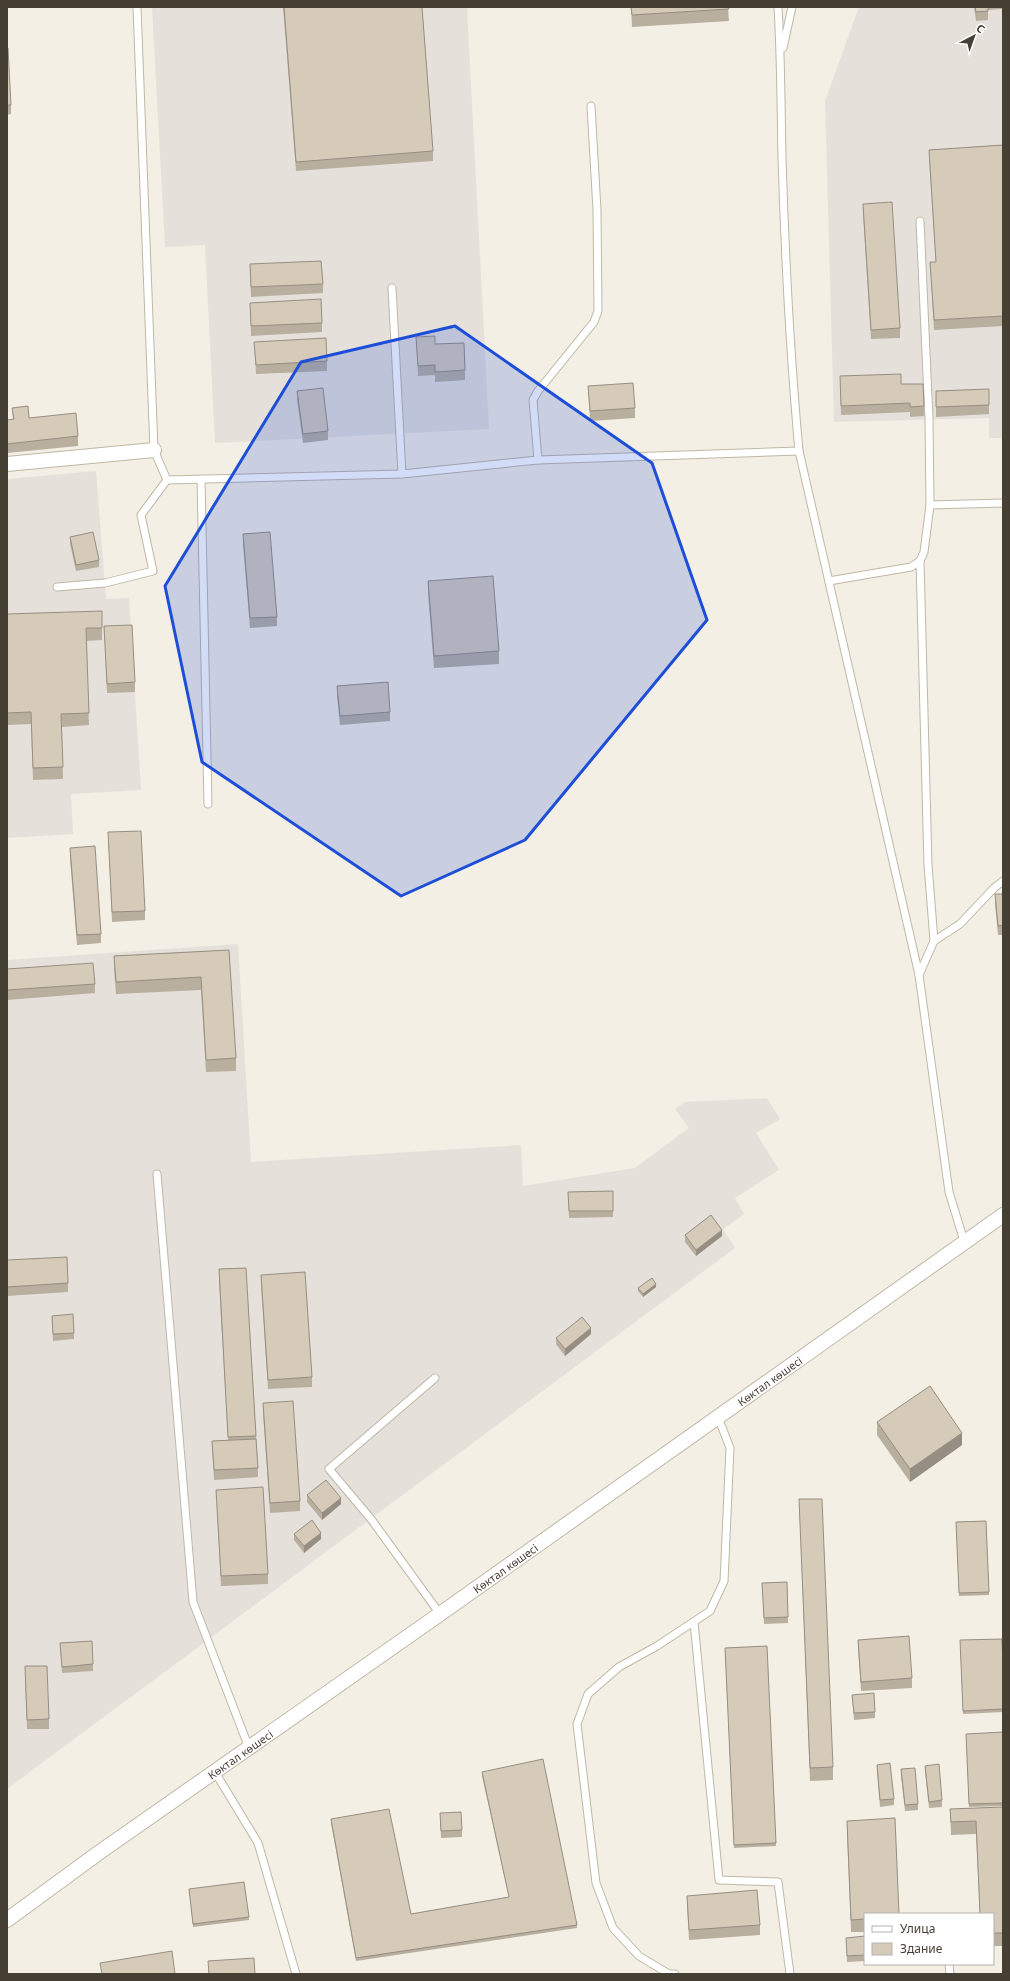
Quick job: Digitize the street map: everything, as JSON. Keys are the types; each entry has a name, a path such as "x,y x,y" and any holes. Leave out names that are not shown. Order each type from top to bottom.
{"street":[{"path":"7,464 154,450"},
{"name":"Көктал көшесі","path":"7,1920 97,1854 440,1614 964,1241 1003,1215"}],"lane":[{"path":"137,7 154,450 167,480"},
{"path":"778,7 781,56 782,157 790,345 799,451 919,975 950,1192 964,1241"},
{"path":"781,56 792,7"},
{"path":"538,460 533,400 538,391 594,322 598,311 597,210 591,106"},
{"path":"919,975 934,941 928,865 920,561 924,552 930,505 929,419 920,221"},
{"path":"392,288 402,474"},
{"path":"167,480 402,474 538,460 799,451"},
{"path":"201,479 208,804"},
{"path":"57,587 105,583 153,571 141,515 167,480"},
{"path":"930,505 1003,503"},
{"path":"829,581 911,567 920,561"},
{"path":"934,941 960,924 994,888 1003,881"},
{"path":"157,1174 193,1602 249,1748"},
{"path":"435,1378 329,1469 371,1519 440,1614"},
{"path":"675,1974 669,1974 639,1956 613,1928 596,1883 577,1724 588,1694 619,1667 657,1646 710,1611 724,1581 730,1448 718,1417"},
{"path":"694,1622 719,1880 778,1882 790,1974"},
{"path":"215,1772 258,1843 296,1974"}],"highlighted area":[{"path":"455,326 652,463 707,620 525,840 401,896 202,762 165,586 301,362"}],"shaded area":[{"path":"152,7 467,7 489,429 215,443 205,245 165,247"},
{"path":"859,7 1003,7 1003,438 989,438 989,418 834,422 825,101"},
{"path":"96,471 106,599 129,598 141,790 71,794 73,834 7,838 7,479"},
{"path":"238,944 251,1162 521,1145 523,1186 635,1168 689,1128 675,1109 685,1102 767,1098 780,1119 756,1133 779,1170 735,1198 744,1214 723,1229 735,1248 7,1789 7,960"}],"building":[{"path":"284,7 422,7 433,151 296,162"},
{"path":"631,7 728,7 729,9 632,15"},
{"path":"975,7 988,7 988,11 976,12"},
{"path":"8,48 11,105 7,105"},
{"path":"1003,145 1003,316 934,320 930,262 936,262 929,150"},
{"path":"892,202 900,328 871,330 863,204"},
{"path":"321,261 323,284 251,287 250,264"},
{"path":"321,299 322,323 251,326 250,303"},
{"path":"435,336 435,344 464,343 465,370 435,372 435,365 418,366 416,337"},
{"path":"326,338 327,361 256,365 254,342"},
{"path":"901,374 901,384 923,384 924,406 910,407 910,403 841,406 840,376"},
{"path":"633,383 635,408 590,411 588,386"},
{"path":"323,388 328,431 303,434 297,391"},
{"path":"989,389 989,405 936,407 936,391"},
{"path":"28,406 29,418 76,413 78,436 7,444 7,420 14,419 12,408"},
{"path":"93,532 99,560 76,565 70,537"},
{"path":"270,532 277,617 250,618 243,534"},
{"path":"493,576 499,651 434,656 428,581"},
{"path":"102,611 102,628 86,628 89,713 61,714 63,767 33,768 31,712 7,713 7,614"},
{"path":"132,625 135,682 107,684 104,626"},
{"path":"388,682 390,712 340,716 337,686"},
{"path":"141,831 145,911 112,912 108,832"},
{"path":"95,846 101,934 77,935 70,848"},
{"path":"995,894 1003,894 1003,925 998,926"},
{"path":"229,950 236,1058 206,1060 201,977 116,982 114,956"},
{"path":"93,963 95,984 7,990 7,969"},
{"path":"613,1191 613,1211 569,1211 568,1192"},
{"path":"711,1215 722,1230 696,1250 685,1235"},
{"path":"67,1257 68,1283 7,1287 7,1260"},
{"path":"246,1268 256,1436 228,1437 219,1269"},
{"path":"305,1272 312,1377 268,1380 261,1275"},
{"path":"652,1278 656,1284 643,1294 638,1288"},
{"path":"73,1314 74,1333 53,1334 52,1316"},
{"path":"582,1317 591,1328 565,1349 556,1338"},
{"path":"930,1386 962,1433 910,1469 877,1422"},
{"path":"293,1401 300,1501 270,1503 263,1403"},
{"path":"256,1439 258,1468 214,1470 212,1441"},
{"path":"326,1480 341,1498 322,1513 307,1495"},
{"path":"263,1487 268,1574 221,1576 216,1490"},
{"path":"799,1499 822,1499 833,1767 810,1768"},
{"path":"312,1520 321,1533 304,1546 294,1534"},
{"path":"986,1521 989,1592 959,1593 956,1522"},
{"path":"787,1582 788,1617 764,1618 762,1583"},
{"path":"909,1636 912,1678 861,1682 858,1640"},
{"path":"1002,1639 1003,1709 963,1711 960,1640"},
{"path":"92,1641 93,1664 62,1667 60,1643"},
{"path":"767,1646 776,1843 734,1845 725,1648"},
{"path":"25,1666 47,1666 49,1719 27,1720"},
{"path":"874,1693 875,1712 854,1713 852,1695"},
{"path":"1003,1732 1003,1803 969,1804 966,1734"},
{"path":"543,1759 577,1925 356,1958 331,1819 389,1809 411,1914 509,1897 482,1772"},
{"path":"890,1763 894,1799 880,1800 877,1765"},
{"path":"939,1764 942,1800 929,1802 925,1766"},
{"path":"915,1768 918,1804 905,1805 901,1769"},
{"path":"1003,1807 1003,1933 994,1933 994,1913 980,1913 976,1821 951,1822 950,1809"},
{"path":"461,1812 462,1830 441,1831 440,1813"},
{"path":"895,1818 899,1913 864,1913 864,1919 851,1920 847,1821"},
{"path":"244,1882 249,1917 193,1924 189,1889"},
{"path":"757,1890 760,1925 689,1930 687,1896"},
{"path":"864,1936 864,1955 847,1956 846,1938"},
{"path":"172,1951 175,1974 102,1974 100,1963"},
{"path":"254,1958 255,1974 209,1974 208,1961"}]}
